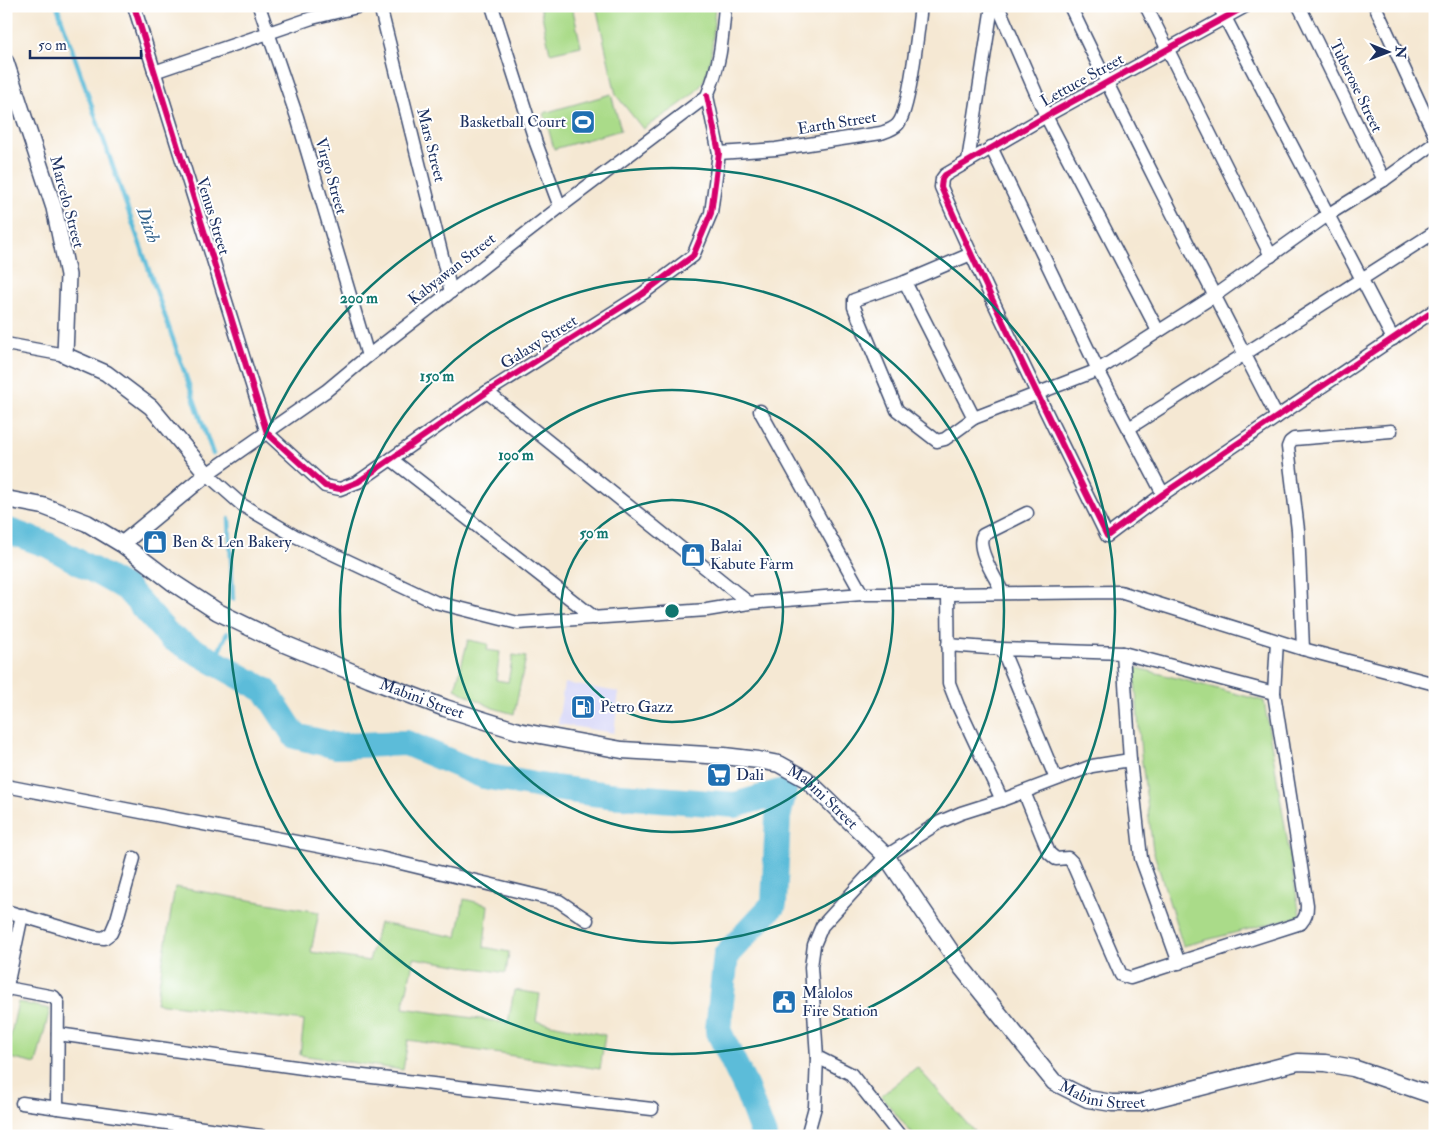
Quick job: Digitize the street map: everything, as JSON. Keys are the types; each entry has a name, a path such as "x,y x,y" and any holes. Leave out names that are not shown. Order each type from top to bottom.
{"main road":[{"name":"Mabini Street","path":"6,499 43,506 86,523 122,544 172,582 218,612 282,644 445,708 518,731 622,750 724,756 779,764 806,779 886,856 962,968 1054,1082 1088,1099 1112,1103 1139,1103 1298,1062 1325,1062 1353,1068 1435,1096"}],"street":[{"name":"Venus Street","path":"134,6 266,433"},
{"name":"Virgo Street","path":"260,6 297,117 368,356"},
{"path":"154,72 312,18 361,6"},
{"name":"Mars Street","path":"380,6 451,292"},
{"path":"492,6 536,143 560,207"},
{"path":"707,96 722,50 725,6"},
{"name":"Earth Street","path":"719,153 776,149 881,133 891,130 898,125 906,105 922,6"},
{"path":"968,161 992,6"},
{"path":"998,6 1046,116 1158,331"},
{"path":"1070,6 1106,82 1277,418"},
{"path":"1146,6 1271,256"},
{"path":"1219,6 1393,340"},
{"name":"Lettuce Street","path":"971,254 941,187 942,178 945,175 1106,82 1246,6"},
{"name":"Tuberose Street","path":"1299,6 1384,180"},
{"path":"1374,6 1435,136"},
{"name":"Marcelo Street","path":"6,62 12,103 54,208 68,275 65,355"},
{"name":"Kabyawan Street","path":"122,544 207,474 326,391 368,356 560,207 707,96"},
{"name":"Galaxy Street","path":"266,433 325,486 340,489 358,482 486,392 642,294 693,256 711,213 719,153 707,96"},
{"path":"1435,143 1384,180 1329,214 1214,296 1098,370 1036,393 974,418 945,439 937,441 897,410 853,301 905,282 971,254 1036,393 1107,536 1163,494 1435,310"},
{"path":"991,147 1098,370 1163,494"},
{"path":"1129,428 1435,232"},
{"path":"905,282 974,418"},
{"path":"6,344 65,355 106,373 151,407 207,474 242,505 295,536 435,602 518,623 707,610 749,604 862,594 1120,592 1303,649 1435,684"},
{"path":"486,392 749,604"},
{"path":"760,411 862,594"},
{"path":"1303,649 1298,530 1288,447 1290,442 1294,439 1391,431"},
{"path":"391,459 595,618"},
{"path":"1003,593 981,549 980,539 983,535 1027,513"},
{"path":"948,594 950,683 958,706 1002,800"},
{"path":"1024,792 1049,853 1056,859 1068,858 1072,862 1121,975 1130,978 1301,923 1307,912 1274,693 1277,641"},
{"path":"948,645 1002,649 1123,653 1274,693"},
{"path":"1002,649 1056,779"},
{"path":"1123,653 1130,760 1141,858 1179,963"},
{"path":"808,1136 815,1107 817,1057 811,967 814,945 822,926 886,856 940,822 1092,766 1130,760"},
{"path":"6,786 380,858 559,901 587,920"},
{"path":"6,911 93,937 104,938 110,933 117,919 134,858"},
{"path":"22,915 7,989 54,997 58,1004 57,1108"},
{"path":"58,1034 346,1074 652,1109"},
{"path":"817,1057 851,1074 900,1136"},
{"path":"22,1103 261,1136"}],"shaded area":[{"path":"564,683 619,692 614,733 558,724"}],"green space":[{"path":"540,6 572,6 581,46 550,53"},
{"path":"596,6 715,6 712,52 702,84 684,102 643,129 616,95"},
{"name":"Basketball Court","path":"611,94 621,130 554,149 544,113"},
{"path":"468,640 488,644 487,650 500,652 496,680 508,682 513,655 526,657 514,714 493,708 455,689"},
{"path":"1134,667 1264,701 1300,916 1183,946 1153,850 1141,754"},
{"path":"175,887 319,912 311,952 369,961 379,923 457,937 464,899 488,905 484,947 509,952 506,973 414,958 403,1008 508,1023 514,990 540,994 536,1021 605,1035 600,1069 408,1040 403,1070 300,1055 304,1021 156,1003"},
{"path":"18,1002 50,1009 36,1064 6,1057"},
{"path":"917,1067 978,1136 914,1136 881,1096"}],"waterway":[{"name":"Ditch","path":"57,6 213,454"},
{"name":"Ditch","path":"229,519 233,599"},
{"path":"6,530 48,545 127,589 170,637 266,691 295,736 337,746 406,743 484,776 608,795 735,805 784,791 778,817 774,904 726,955 718,1030 746,1088 764,1136"},
{"name":"Ditch","path":"214,662 227,633"}],"cycle path":[{"path":"134,6 267,433 325,486 340,489 358,482 487,392 642,294 693,256 711,213 719,153 707,96"},
{"path":"1246,6 1046,116 945,175 942,179 941,187 981,275 1107,536 1163,494 1435,310"}],"place":[{"name":"Basketball Court","path":"583,122"},
{"name":"Ben & Len Bakery","path":"155,542"},
{"name":"Balai Kabute Farm","path":"693,555"},
{"name":"Petro Gazz","path":"583,707"},
{"name":"Dali","path":"719,775"},
{"name":"Malolos Fire Station","path":"784,1002"}]}
